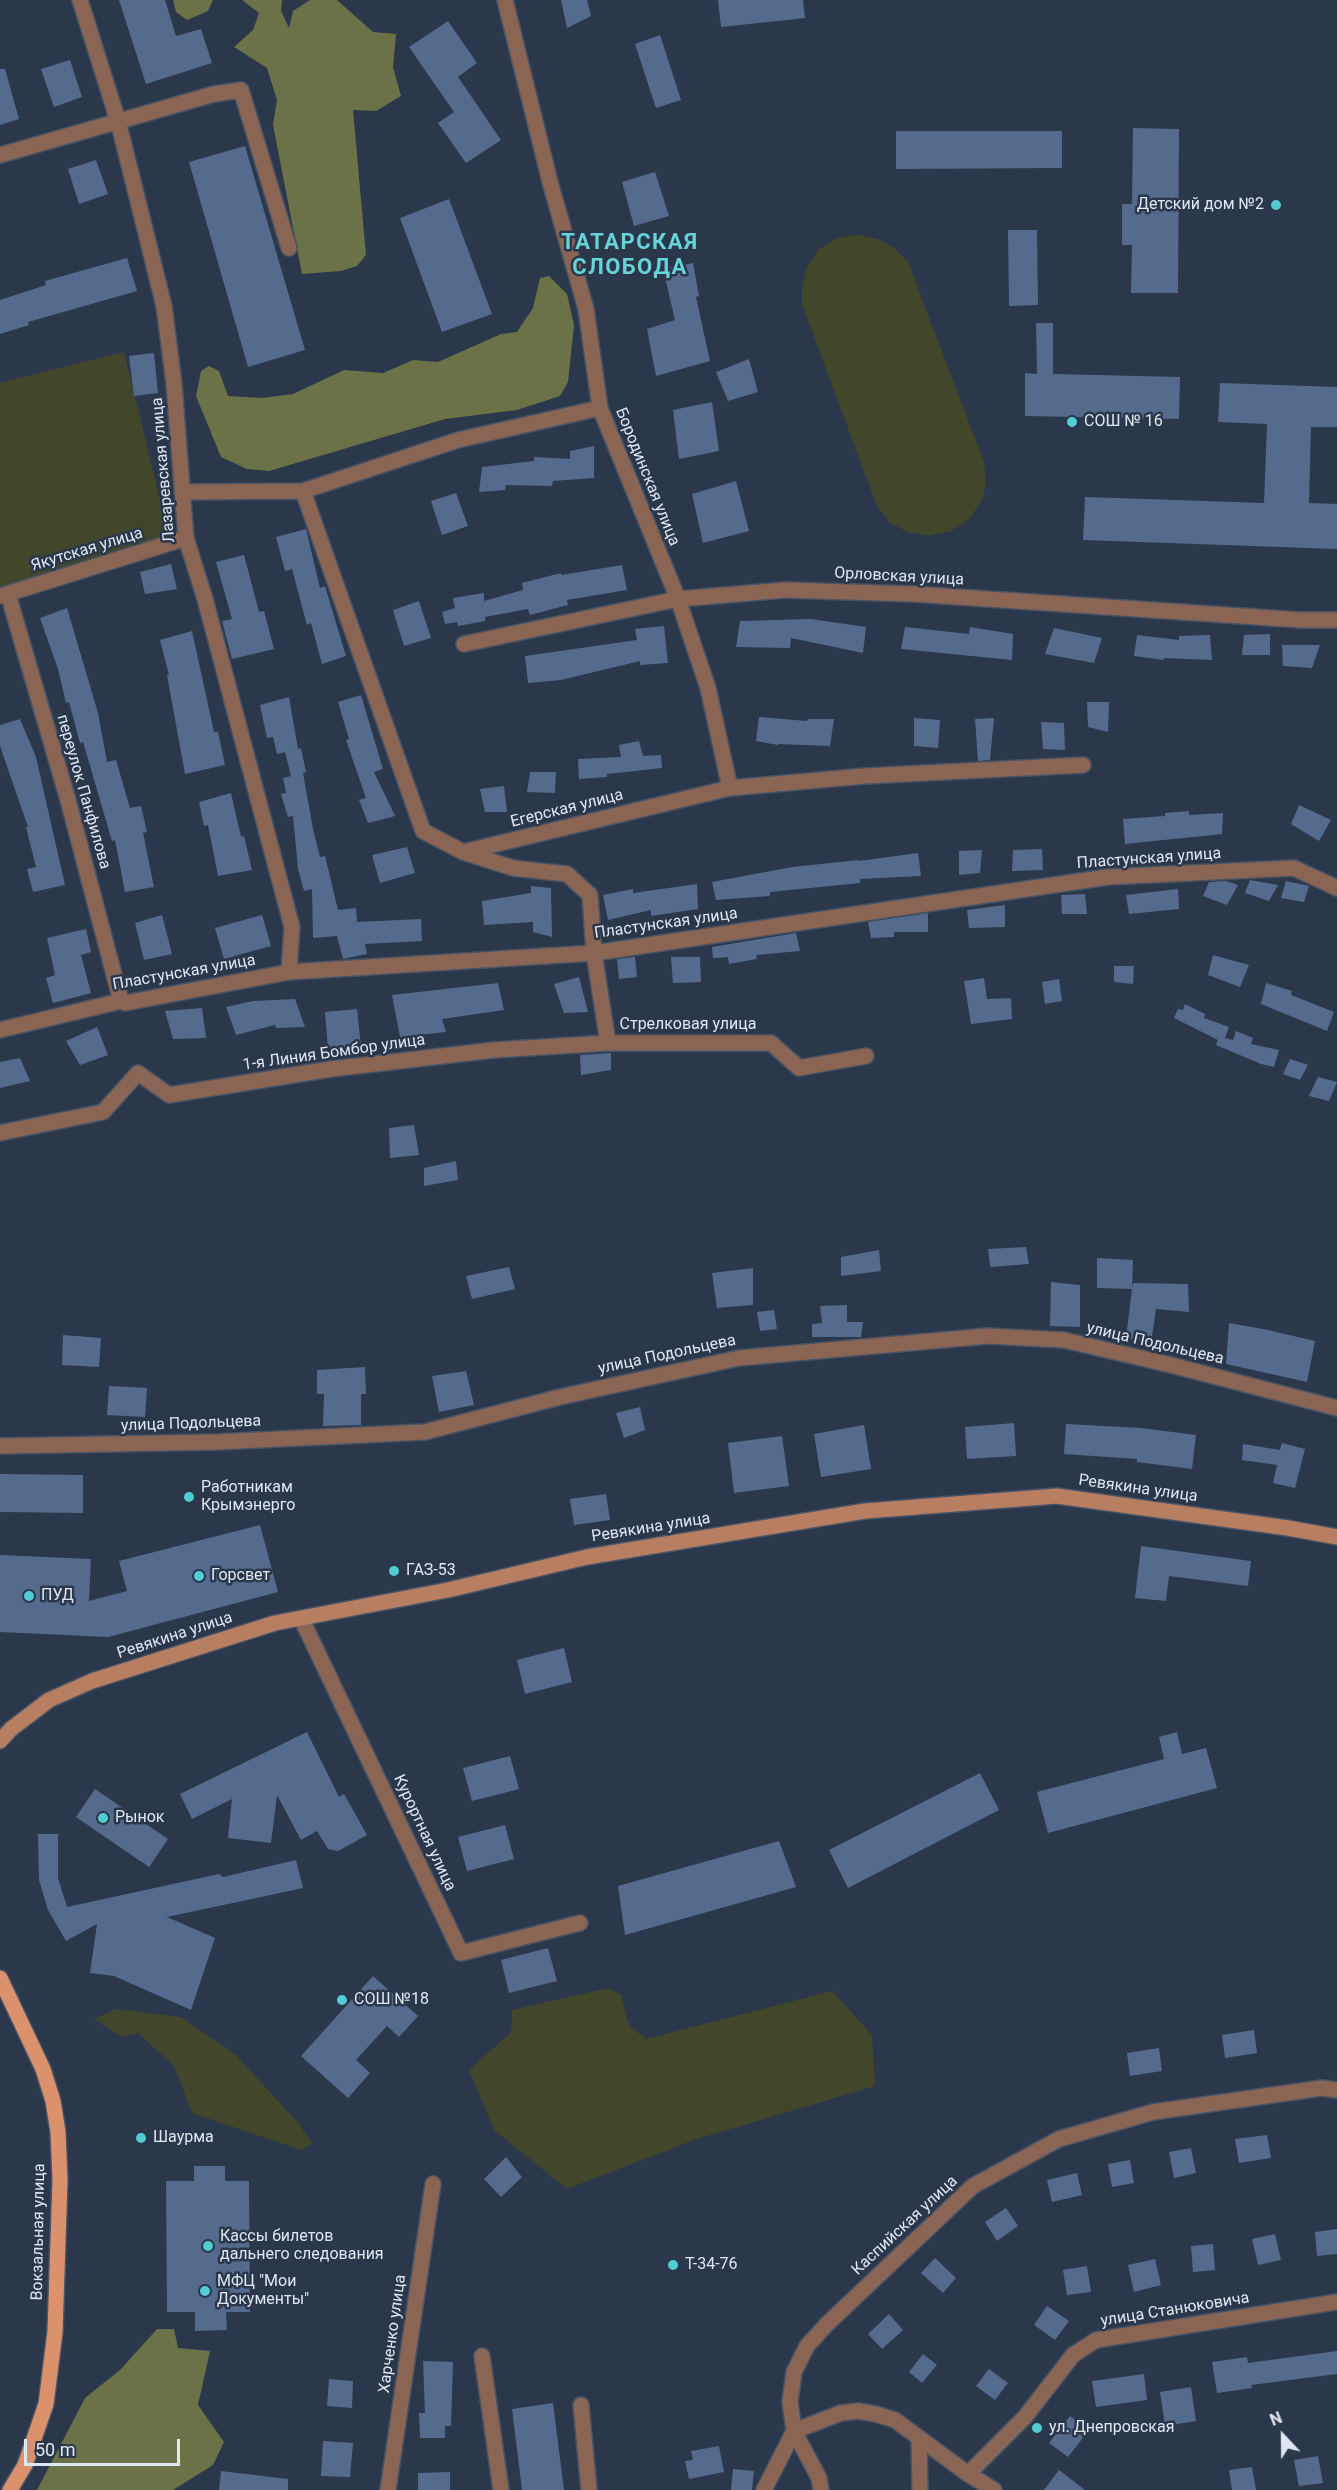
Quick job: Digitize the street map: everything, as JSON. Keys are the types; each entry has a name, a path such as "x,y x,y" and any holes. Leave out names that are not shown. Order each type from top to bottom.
{"main road":[{"name":"Ревякина улица","path":"0,1741 11,1729 49,1700 92,1681 275,1623 448,1590 587,1557 865,1511 1057,1496 1288,1528 1337,1537"},
{"name":"Вокзальная улица","path":"0,1978 21,2018 46,2079 58,2132 60,2180 55,2332 45,2404 26,2465 10,2490"}],"street":[{"name":"Лазаревская улица","path":"80,0 118,121 164,306 174,384 186,538 206,600 292,927 289,972"},
{"name":"Бородинская улица","path":"505,0 550,182 586,309 600,408 678,599 708,688 730,788"},
{"path":"0,155 214,94 241,90 290,248"},
{"path":"182,492 303,491 458,440 600,408"},
{"path":"303,491 423,831 463,852 513,868 567,874 590,895 594,953 608,1043"},
{"name":"Якутская улица","path":"4,595 186,538"},
{"name":"Орловская улица","path":"464,644 678,599 785,590 913,594 1301,620 1337,620"},
{"name":"переулок Панфилова","path":"4,595 68,800 121,1001"},
{"name":"Егерская улица","path":"463,852 730,788 865,776 1083,765"},
{"name":"Пластунская улица","path":"0,1030 121,1001 124,1004 289,972 594,953 1108,878 1294,868 1337,888"},
{"name":"Стрелковая улица","path":"608,1043 771,1043 799,1068 866,1056"},
{"name":"1-я Линия Бомбор улица","path":"0,1132 104,1112 138,1074 169,1095 331,1069 494,1050 608,1043"},
{"name":"улица Подольцева","path":"0,1446 217,1442 425,1432 560,1397 739,1358 988,1336 1064,1340 1337,1408"},
{"name":"Курортная улица","path":"302,1618 461,1953 580,1923"},
{"name":"Каспийская улица","path":"794,2431 790,2402 794,2372 807,2346 827,2324 973,2186 1059,2139 1153,2112 1322,2088 1337,2090"},
{"name":"Харченко улица","path":"388,2490 434,2184"},
{"name":"улица Станюковича","path":"968,2474 1025,2417 1073,2355 1096,2340 1337,2302"},
{"path":"482,2356 501,2490"},
{"path":"581,2405 589,2490"},
{"path":"764,2490 794,2431 841,2413 858,2412 876,2414 895,2420 968,2474 994,2490"},
{"path":"794,2431 819,2478 820,2490"},
{"path":"919,2438 920,2490"}],"green space":[{"path":"173,0 213,0 208,11 187,20 176,12"},
{"path":"242,0 282,0 281,11 289,28 293,11 310,0 337,0 373,32 396,34 393,67 401,96 376,111 353,110 366,255 357,266 341,271 302,274 273,125 277,100 267,68 234,47 253,30 259,13"},
{"path":"860,235 878,239 894,248 908,262 984,462 986,482 982,501 969,519 951,531 928,536 908,532 890,523 876,504 802,304 802,286 807,267 819,249 840,237"},
{"path":"549,276 567,294 574,325 568,382 560,396 517,410 445,419 269,471 247,469 221,457 196,396 201,371 209,366 219,371 228,396 262,398 293,394 344,370 383,373 413,360 438,362 501,334 517,332 533,308 540,278"},
{"path":"124,352 172,548 0,590 0,383"},
{"path":"608,1988 621,1995 629,2025 646,2039 832,1991 872,2035 875,2086 694,2140 567,2189 494,2130 469,2070 511,2032 512,2010"},
{"path":"116,2009 181,2017 237,2056 300,2125 312,2144 301,2150 192,2113 174,2066 138,2033 122,2037 95,2019"},
{"path":"157,2329 174,2329 178,2348 210,2351 198,2405 224,2442 213,2465 173,2490 37,2490 85,2398 120,2370"}],"building":[{"path":"119,0 165,0 176,36 201,29 212,63 146,84"},
{"path":"561,0 587,0 591,16 567,28"},
{"path":"718,0 803,0 805,18 721,27"},
{"path":"448,21 477,63 458,77 501,140 466,163 438,123 454,112 409,47"},
{"path":"660,35 681,100 656,108 635,44"},
{"path":"70,60 82,97 54,107 41,69"},
{"path":"0,69 5,69 19,119 0,125"},
{"path":"1133,128 1179,129 1178,293 1131,293 1132,245 1122,245 1122,204 1132,204"},
{"path":"896,131 1062,131 1062,168 896,169"},
{"path":"245,146 305,350 248,367 189,162"},
{"path":"96,160 108,194 79,204 68,169"},
{"path":"655,172 669,216 634,226 622,182"},
{"path":"449,199 492,314 442,332 400,218"},
{"path":"1008,230 1037,230 1038,305 1009,306"},
{"path":"127,258 137,291 28,322 29,325 0,334 0,300 46,285 45,281"},
{"path":"693,263 699,296 696,297 710,361 656,376 647,329 675,320 663,269"},
{"path":"1036,323 1053,323 1053,374 1180,377 1179,419 1025,416 1025,373 1037,374"},
{"path":"154,353 158,393 134,396 129,356"},
{"path":"749,359 758,392 728,401 716,372"},
{"path":"1220,383 1337,387 1337,427 1311,427 1309,503 1337,504 1337,549 1083,540 1085,497 1264,503 1267,424 1218,422"},
{"path":"712,402 719,451 679,459 673,410"},
{"path":"594,446 594,478 553,481 552,486 506,485 505,490 479,492 482,467 534,461 534,457 570,459 570,451"},
{"path":"736,481 749,531 703,543 692,494"},
{"path":"456,493 468,526 442,535 431,501"},
{"path":"306,529 320,588 325,586 346,656 322,664 311,623 307,625 292,569 285,571 276,537"},
{"path":"244,555 259,612 264,611 274,649 232,659 222,621 232,619 216,562"},
{"path":"171,564 177,589 145,594 140,572"},
{"path":"622,565 627,590 567,600 568,605 530,615 528,609 485,617 485,621 458,626 457,622 445,624 442,612 455,608 453,598 484,593 484,601 523,590 522,583 561,573 561,575"},
{"path":"419,601 431,638 404,646 393,610"},
{"path":"67,608 98,713 107,762 116,760 130,808 141,806 147,832 143,833 154,887 125,892 115,840 112,841 69,702 66,703 58,669 40,618"},
{"path":"811,619 866,627 863,653 791,638 790,648 736,647 740,621"},
{"path":"664,626 668,663 640,665 640,661 561,680 528,683 525,656 637,640 635,629"},
{"path":"905,627 969,634 970,627 1013,634 1012,660 901,649"},
{"path":"1054,628 1102,638 1094,663 1045,654"},
{"path":"192,631 214,732 218,732 225,765 185,774 167,675 169,675 160,640"},
{"path":"1270,634 1270,655 1242,655 1244,635"},
{"path":"1137,635 1179,640 1179,636 1210,635 1212,660 1164,658 1164,660 1134,656"},
{"path":"1282,645 1320,645 1312,668 1283,666"},
{"path":"361,695 383,769 374,772 395,816 368,823 359,800 366,798 346,740 349,739 338,702"},
{"path":"289,697 298,749 301,748 306,772 303,773 313,829 320,857 325,856 338,910 356,908 357,922 421,919 422,941 365,944 367,954 343,959 337,936 313,938 312,889 304,891 298,869 293,816 288,817 281,794 286,793 283,778 291,776 285,752 277,754 273,737 267,738 260,705"},
{"path":"1087,702 1109,702 1108,732 1088,727"},
{"path":"759,717 807,721 808,719 834,719 830,746 778,745 756,741"},
{"path":"914,718 940,720 938,748 914,746"},
{"path":"994,718 990,760 978,761 975,719"},
{"path":"20,719 36,757 65,885 33,892 27,869 36,867 26,827 28,827 0,746 0,725"},
{"path":"1041,722 1064,723 1065,750 1043,749"},
{"path":"639,741 643,756 661,755 662,768 579,779 578,759 621,757 619,745"},
{"path":"530,772 556,772 555,793 527,792"},
{"path":"504,786 507,812 485,812 480,789"},
{"path":"231,793 241,837 244,836 252,870 218,876 208,825 204,826 199,802"},
{"path":"1299,805 1331,820 1319,841 1291,824"},
{"path":"1189,811 1189,815 1223,813 1222,834 1125,844 1123,819 1165,816 1165,813"},
{"path":"407,847 415,873 380,883 372,855"},
{"path":"1042,849 1043,870 1012,871 1013,850"},
{"path":"982,850 980,873 959,875 959,851"},
{"path":"918,853 921,876 860,879 860,883 770,892 770,896 716,900 712,882 792,867"},
{"path":"1250,880 1278,885 1269,901 1245,893"},
{"path":"1226,881 1238,885 1227,905 1203,896 1209,882"},
{"path":"1286,881 1309,886 1304,902 1281,898"},
{"path":"697,884 698,909 651,916 651,910 608,920 603,895 633,889 633,893"},
{"path":"531,886 551,888 552,937 533,932 533,922 484,925 482,901 531,893"},
{"path":"1178,889 1179,909 1129,914 1126,895"},
{"path":"1085,894 1087,914 1062,914 1061,895"},
{"path":"1005,905 1005,927 969,928 967,910"},
{"path":"928,913 928,932 894,932 894,937 871,938 868,922"},
{"path":"162,915 172,954 144,960 135,923"},
{"path":"262,915 271,946 224,959 215,928"},
{"path":"86,929 91,952 81,955 91,993 53,1003 46,978 55,975 47,938"},
{"path":"796,933 800,951 756,955 757,959 729,964 728,957 713,958 712,947"},
{"path":"1213,955 1249,965 1240,987 1208,975"},
{"path":"635,957 637,977 619,979 617,959"},
{"path":"671,957 700,957 701,982 673,983"},
{"path":"1114,966 1134,966 1133,984 1114,982"},
{"path":"579,977 588,1012 564,1013 554,984"},
{"path":"984,978 987,999 1011,998 1012,1019 971,1024 964,981"},
{"path":"1059,979 1062,1001 1045,1004 1042,982"},
{"path":"498,983 504,1010 442,1019 446,1032 400,1037 392,995"},
{"path":"1266,983 1292,991 1291,995 1334,1012 1327,1031 1261,1004"},
{"path":"295,999 305,1027 276,1028 275,1025 236,1035 226,1007 253,1001"},
{"path":"1185,1004 1205,1014 1204,1018 1229,1027 1225,1038 1233,1040 1236,1031 1253,1038 1251,1044 1279,1050 1274,1067 1261,1064 1216,1045 1218,1040 1174,1018 1178,1009 1183,1010"},
{"path":"202,1008 206,1038 173,1039 165,1011"},
{"path":"357,1009 361,1047 328,1050 325,1012"},
{"path":"97,1027 108,1055 80,1065 66,1041"},
{"path":"611,1053 611,1070 581,1075 580,1055"},
{"path":"20,1058 30,1081 0,1088 0,1062"},
{"path":"1290,1059 1308,1065 1300,1080 1283,1074"},
{"path":"1318,1077 1337,1082 1329,1101 1309,1096"},
{"path":"414,1125 419,1155 390,1158 389,1128"},
{"path":"456,1161 458,1180 424,1186 424,1168"},
{"path":"1026,1247 1029,1264 990,1267 988,1249"},
{"path":"879,1250 881,1271 841,1276 841,1257"},
{"path":"1097,1258 1133,1260 1132,1289 1097,1288"},
{"path":"509,1267 515,1289 472,1299 466,1276"},
{"path":"753,1268 753,1305 717,1308 712,1273"},
{"path":"1051,1282 1080,1285 1080,1327 1050,1326"},
{"path":"1133,1283 1188,1284 1189,1312 1156,1309 1151,1343 1126,1338"},
{"path":"847,1305 847,1322 863,1322 861,1337 812,1337 812,1324 822,1323 820,1306"},
{"path":"774,1310 777,1329 760,1331 757,1312"},
{"path":"1229,1323 1315,1341 1307,1382 1226,1364"},
{"path":"63,1335 101,1338 99,1367 62,1365"},
{"path":"365,1367 366,1394 361,1394 361,1425 323,1426 324,1394 317,1394 317,1370"},
{"path":"466,1371 474,1405 439,1412 432,1376"},
{"path":"109,1386 147,1388 145,1417 107,1415"},
{"path":"640,1407 645,1430 624,1438 616,1413"},
{"path":"1014,1423 1016,1456 967,1459 965,1427"},
{"path":"1066,1424 1141,1428 1196,1435 1192,1469 1137,1462 1137,1459 1064,1454"},
{"path":"864,1425 871,1469 821,1477 814,1434"},
{"path":"782,1436 789,1486 734,1493 728,1443"},
{"path":"1282,1443 1305,1449 1295,1488 1273,1483 1277,1465 1242,1460 1243,1444 1280,1450"},
{"path":"0,1474 83,1475 83,1513 0,1512"},
{"path":"606,1494 610,1520 574,1525 570,1499"},
{"name":"Горсвет","path":"260,1525 278,1592 108,1637 0,1632 0,1555 91,1559 89,1601 127,1591 119,1561"},
{"path":"1141,1546 1251,1561 1248,1586 1169,1576 1166,1601 1135,1598"},
{"path":"564,1648 572,1682 525,1694 517,1660"},
{"path":"307,1732 339,1797 344,1794 367,1835 338,1851 328,1849 317,1831 301,1840 277,1795 271,1843 228,1838 232,1799 192,1819 180,1794"},
{"path":"1177,1732 1182,1754 1206,1748 1217,1788 1048,1833 1037,1792 1164,1759 1159,1737"},
{"path":"510,1756 519,1789 472,1801 463,1768"},
{"path":"980,1773 999,1810 848,1888 829,1850"},
{"path":"95,1789 168,1839 149,1867 76,1817"},
{"path":"505,1825 514,1859 467,1871 458,1837"},
{"path":"38,1834 58,1834 58,1878 67,1907 219,1874 223,1877 296,1860 303,1888 167,1917 215,1938 191,2010 114,1976 90,1973 97,1924 66,1941 48,1910 39,1880"},
{"path":"779,1841 796,1887 625,1935 618,1886"},
{"path":"548,1948 557,1981 509,1993 501,1960"},
{"name":"СОШ №18","path":"373,1976 418,2016 399,2037 387,2026 356,2060 370,2073 348,2098 301,2056"},
{"path":"1254,2030 1257,2053 1225,2058 1222,2035"},
{"path":"1159,2048 1162,2071 1130,2076 1127,2053"},
{"path":"1267,2135 1271,2158 1239,2163 1235,2139"},
{"path":"1191,2148 1196,2173 1174,2178 1169,2152"},
{"path":"506,2157 522,2177 501,2197 484,2179"},
{"path":"1130,2160 1134,2183 1112,2187 1108,2164"},
{"name":"Кассы билетов дальнего следования","path":"194,2166 225,2166 225,2181 249,2181 250,2312 226,2312 227,2330 195,2331 195,2312 167,2312 166,2181 194,2181"},
{"path":"1077,2173 1082,2195 1052,2202 1047,2180"},
{"path":"1006,2208 1018,2226 997,2241 985,2222"},
{"path":"1337,2229 1337,2254 1317,2256 1315,2232"},
{"path":"1275,2234 1281,2260 1258,2265 1252,2239"},
{"path":"1213,2244 1215,2270 1193,2272 1191,2246"},
{"path":"935,2258 956,2278 943,2293 921,2273"},
{"path":"1155,2259 1161,2285 1134,2292 1128,2265"},
{"path":"1087,2266 1091,2292 1067,2295 1063,2270"},
{"path":"1047,2306 1069,2321 1055,2340 1034,2325"},
{"path":"889,2314 903,2330 882,2349 868,2334"},
{"path":"1337,2351 1337,2374 1251,2385 1252,2388 1217,2393 1212,2362 1247,2357 1248,2363"},
{"path":"923,2354 937,2365 922,2383 909,2372"},
{"path":"423,2361 453,2362 451,2426 445,2426 445,2438 420,2438 419,2413 425,2413"},
{"path":"989,2369 1008,2383 995,2400 976,2386"},
{"path":"1144,2374 1147,2400 1096,2407 1092,2381"},
{"path":"329,2379 353,2381 352,2408 327,2406"},
{"path":"1191,2387 1196,2421 1165,2426 1160,2392"},
{"path":"553,2403 564,2490 522,2490 512,2409"},
{"path":"1070,2416 1089,2430 1068,2457 1049,2443"},
{"path":"323,2441 353,2443 350,2477 321,2476"},
{"path":"719,2446 724,2472 689,2479 685,2461 693,2460 691,2451"},
{"path":"1318,2456 1323,2483 1299,2486 1294,2460"},
{"path":"1252,2467 1256,2490 1232,2490 1229,2470"},
{"path":"733,2469 754,2471 752,2490 731,2490"},
{"path":"1059,2470 1085,2490 1044,2490"},
{"path":"221,2471 288,2479 288,2490 219,2490"},
{"path":"450,2472 450,2490 418,2490 418,2473"}],"place":[{"name":"Детский дом №2","path":"1276,205"},
{"name":"СОШ № 16","path":"1072,422"},
{"name":"Работникам Крымэнерго","path":"189,1497"},
{"name":"ГАЗ-53","path":"394,1571"},
{"name":"Горсвет","path":"199,1576"},
{"name":"ПУД","path":"29,1596"},
{"name":"Рынок","path":"103,1818"},
{"name":"СОШ №18","path":"342,2000"},
{"name":"Шаурма","path":"141,2138"},
{"name":"Кассы билетов дальнего следования","path":"208,2246"},
{"name":"Т-34-76","path":"673,2265"},
{"name":"МФЦ \"Мои Документы\"","path":"205,2291"},
{"name":"ул. Днепровская","path":"1037,2428"}],"district":[{"name":"ТАТАРСКАЯ СЛОБОДА","path":"630,256"}]}
